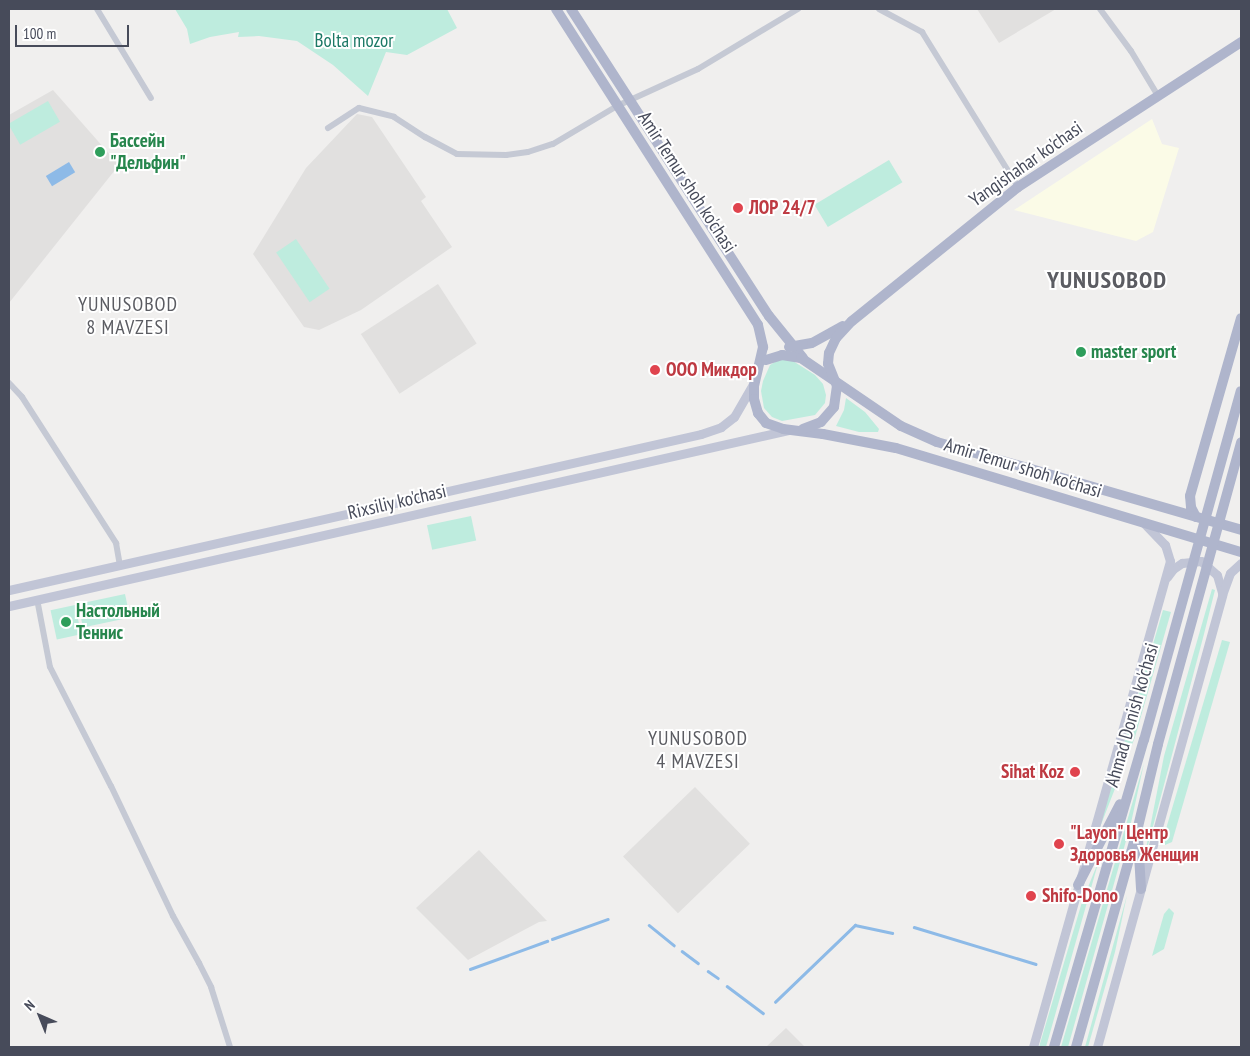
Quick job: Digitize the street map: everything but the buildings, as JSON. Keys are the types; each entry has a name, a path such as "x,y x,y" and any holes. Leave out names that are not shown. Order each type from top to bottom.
{"main road":[{"name":"Amir Temur shoh ko'chasi","path":"556,9 758,325 762,347 755,381 754,399 760,417 773,427 896,448 1241,552"},
{"name":"Amir Temur shoh ko'chasi","path":"571,9 769,316 807,362"},
{"path":"1236,48 1241,38"},
{"path":"1236,48 1241,42"},
{"name":"Yangishahar ko'chasi","path":"836,381 828,364 829,353 836,338 852,321 1018,187 1236,48"},
{"path":"1196,517 1191,507 1190,496 1241,318"},
{"name":"Yangishahar ko'chasi","path":"793,346 816,341 852,321"},
{"path":"755,381 766,360 776,352 793,346"},
{"name":"Amir Temur shoh ko'chasi","path":"766,360 784,354 807,362 901,426 918,434 1241,530"},
{"name":"Rixsiliy ko'chasi","path":"9,590 701,434 721,427 741,408 755,381"},
{"name":"Amir Temur shoh ko'chasi","path":"792,430 812,427 830,414 836,399 836,381"},
{"name":"Ahmad Donish ko'chasi","path":"1054,1047 1144,740 1241,391"},
{"name":"Rixsiliy ko'chasi","path":"9,606 792,430"},
{"name":"Ahmad Donish ko'chasi","path":"1076,1047 1137,831 1158,744 1241,442"},
{"path":"635,449 641,456 638,465"},
{"path":"1065,499 1062,494 1062,487 1072,481"},
{"name":"Ahmad Donish ko'chasi","path":"1033,1047 1170,561 1165,545 1143,522"},
{"path":"174,552 178,568"},
{"path":"1164,582 1169,573 1177,566 1201,561 1217,575 1221,584 1222,595"},
{"path":"1097,1047 1222,595 1230,574 1241,563"},
{"path":"1078,885 1132,781"},
{"path":"1137,831 1141,889"}],"street":[{"path":"97,9 151,98"},
{"path":"328,128 359,108 394,117 425,137 457,154 506,155 528,152 553,144 618,106 698,69 798,9"},
{"path":"879,9 922,32 1018,187"},
{"path":"1100,9 1131,51 1158,96"},
{"path":"9,382 22,397 116,543 120,565"},
{"path":"37,599 50,667 111,786 173,916 211,988 230,1047"}],"shaded area":[{"path":"977,9 1056,9 999,43"},
{"path":"53,90 119,165 9,303 9,115"},
{"path":"357,114 372,117 426,197 421,201 452,247 361,310 319,330 304,327 253,254 306,168"},
{"path":"1152,119 1162,144 1179,148 1153,232 1136,241 1014,210"},
{"path":"438,284 477,344 400,394 361,334"},
{"path":"695,787 750,844 678,913 623,856"},
{"path":"479,850 547,921 539,922 468,960 416,908"},
{"path":"786,1028 805,1047 766,1047"}],"green space":[{"name":"Bolta mozor","path":"175,9 447,9 457,28 407,55 386,52 368,96 333,65 297,41 259,36 238,37 239,32 210,37 190,44 187,29"},
{"path":"48,101 60,122 20,145 9,124"},
{"path":"889,160 902,182 828,227 814,205"},
{"path":"296,239 330,289 310,302 276,252"},
{"path":"780,359 793,361 815,375 823,384 826,395 825,403 815,415 782,421 772,417 764,408 761,391 763,381 770,365"},
{"path":"846,398 865,412 879,429 878,432 859,432 836,426 844,410"},
{"path":"471,516 476,540 432,550 427,525"},
{"path":"1212,589 1215,590 1204,634 1143,864 1164,756"},
{"path":"125,594 130,617 83,627 78,604"},
{"name":"Настольный Теннис","path":"75,605 81,634 57,640 51,610"},
{"path":"1163,610 1171,612 1135,737 1097,835"},
{"path":"1222,640 1230,642 1172,842 1165,845 1163,839"},
{"path":"1144,763 1131,823 1068,1047 1061,1047"},
{"path":"1099,860 1046,1047 1039,1047 1082,902"},
{"path":"1127,895 1115,952 1088,1047 1085,1047"},
{"path":"1169,908 1174,913 1164,949 1152,956 1164,914"}],"water":[{"path":"69,162 75,172 52,186 46,176"}],"waterway":[{"path":"552,939 608,919"},
{"path":"649,925 674,945"},
{"path":"775,1002 855,925 892,933"},
{"path":"914,927 1036,964"},
{"path":"470,969 547,941"},
{"path":"682,951 698,963"},
{"path":"708,971 718,978"},
{"path":"727,986 763,1013"}],"place":[{"name":"Бассейн \"Дельфин\"","path":"100,152"},
{"name":"ЛОР 24/7","path":"738,208"},
{"name":"master sport","path":"1081,352"},
{"name":"ООО Микдор","path":"655,370"},
{"name":"Настольный Теннис","path":"66,622"},
{"name":"Sihat Koz","path":"1075,772"},
{"name":"\"Layon\" Центр Здоровья Женщин","path":"1059,844"},
{"name":"Shifo-Dono","path":"1031,896"}],"district":[{"name":"YUNUSOBOD","path":"1107,280"},
{"name":"YUNUSOBOD 8 MAVZESI","path":"128,316"},
{"name":"YUNUSOBOD 4 MAVZESI","path":"698,750"}]}
